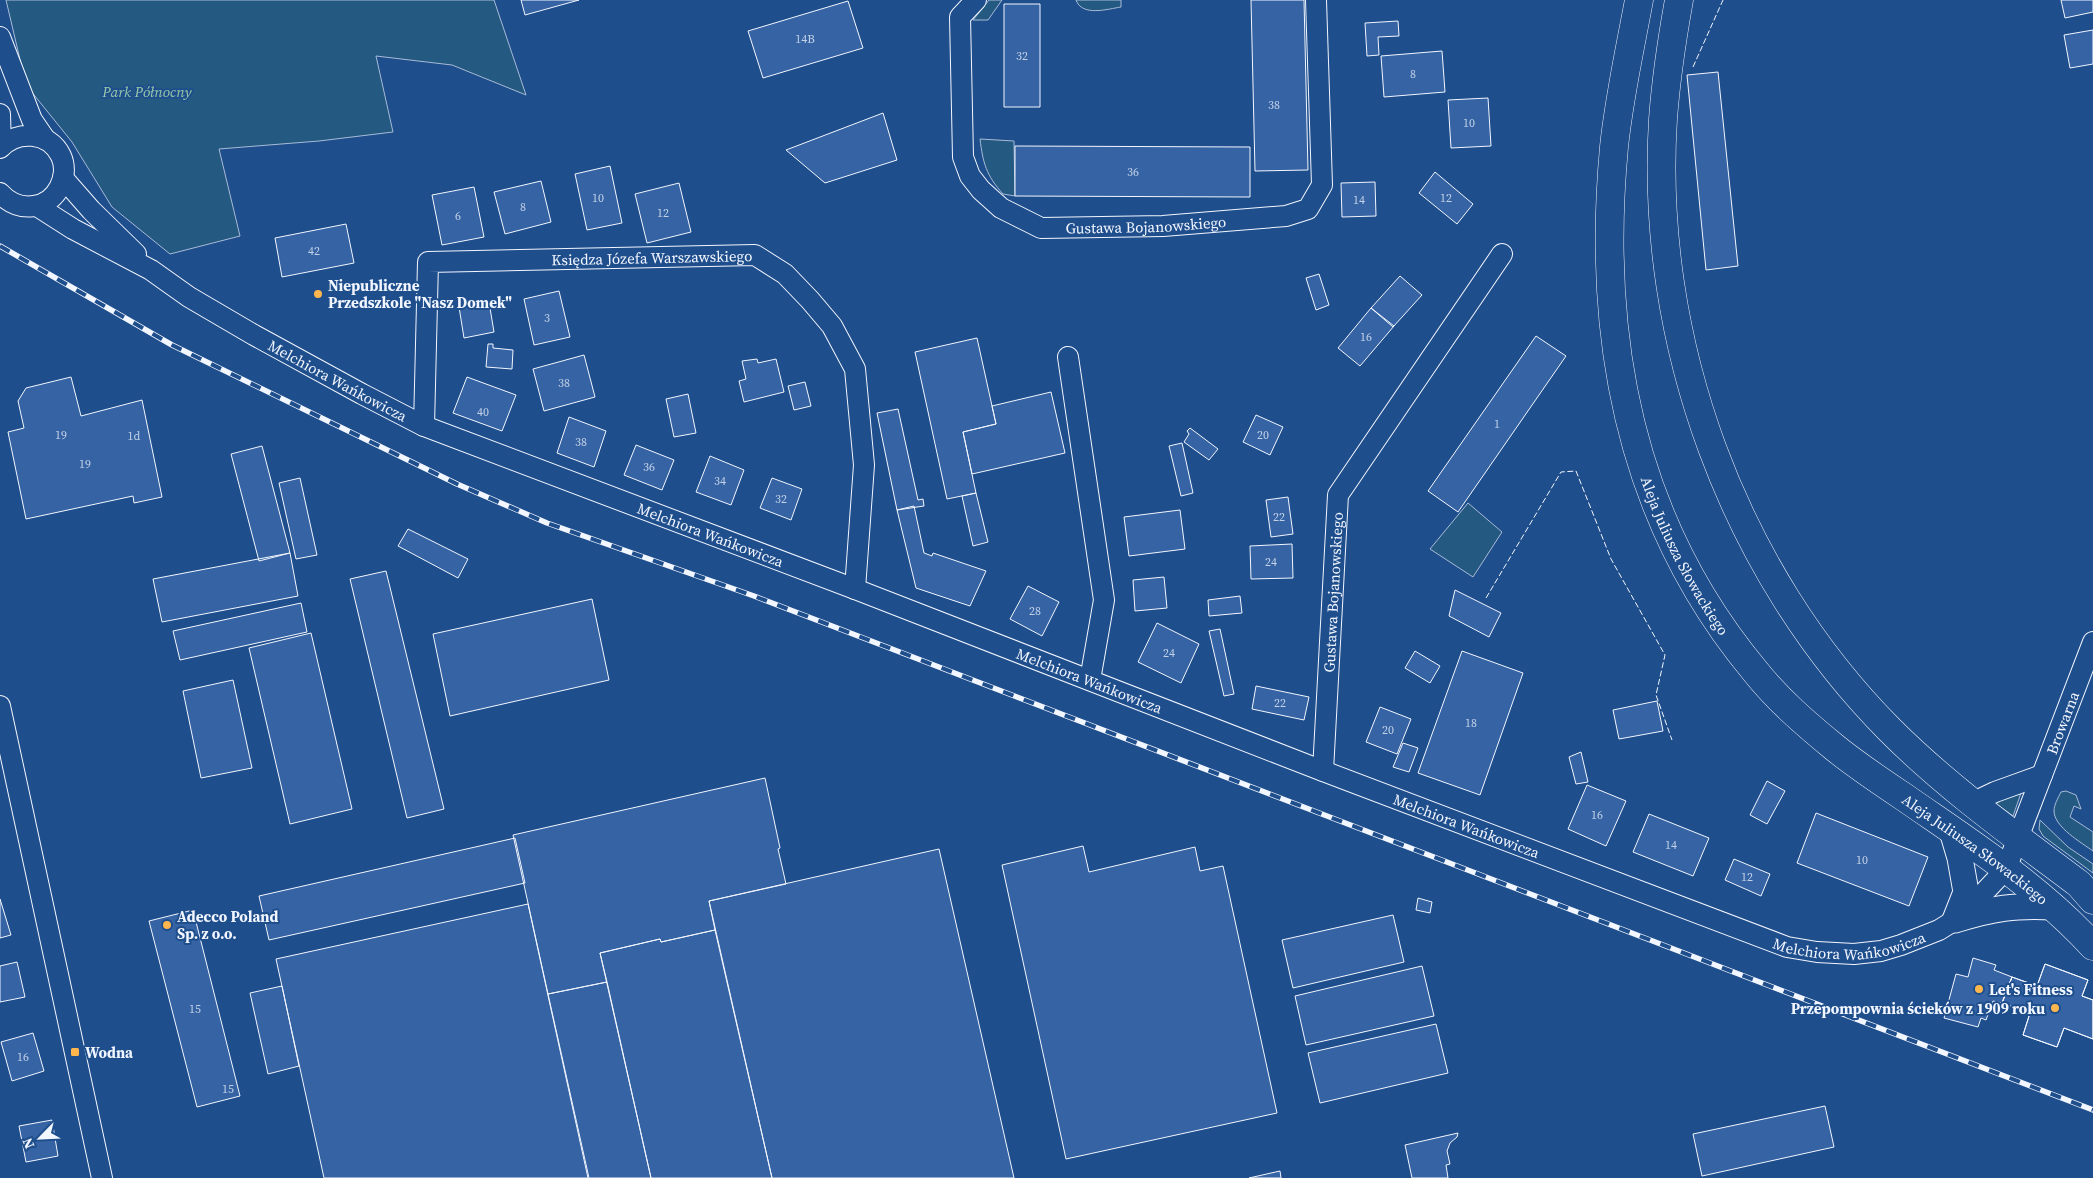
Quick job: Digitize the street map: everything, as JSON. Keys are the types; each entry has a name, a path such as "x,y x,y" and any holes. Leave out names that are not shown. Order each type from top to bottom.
{"main road":[{"name":"Aleja Juliusza Słowackiego","path":"1639,0 1614,146 1609,234 1611,290 1616,347 1627,408 1644,476 1659,515 1707,606 1756,673 1797,716 1837,750 2006,869 2054,907 2093,946"},
{"path":"1679,0 1669,59 1663,119 1662,177 1665,237 1672,295 1683,351 1710,441 1747,532 1781,592 1821,649 1888,728 1926,765 1972,803 2080,884 2093,900"}],"street":[{"name":"Gustawa Bojanowskiego","path":"976,0 960,17 964,157 970,176 981,190 1001,208 1041,228 1163,226 1286,216 1308,209 1322,185 1316,0"},
{"path":"0,37 32,120 45,139 54,146 61,156 64,167 63,178 57,193 44,203 36,206 20,206 2,196"},
{"path":"0,114 0,148"},
{"path":"0,148 10,139 22,135 34,135 45,139"},
{"name":"Melchiora Wańkowicza","path":"63,178 91,210 151,270"},
{"name":"Melchiora Wańkowicza","path":"36,206 74,229 151,270 189,297 254,335 424,426 855,589 1323,772 1787,947 1817,952 1854,954 1881,951 1921,938 1955,920 1976,900 2006,869 2019,839"},
{"name":"Gustawa Bojanowskiego","path":"1323,772 1338,495 1502,254"},
{"name":"Księdza Józefa Warszawskiego","path":"424,426 428,262 754,255 785,274 810,300 832,326 855,369 864,465 855,589"},
{"path":"1068,357 1104,600 1090,680"},
{"name":"Browarna","path":"2019,839 2093,642"},
{"path":"0,706 102,1178"},
{"path":"1972,803 1995,792 2042,775"},
{"path":"1952,831 1960,858 1966,892 1955,920"},
{"path":"1955,920 2004,907 2054,907"}],"green space":[{"name":"Park Północny","path":"6,0 494,0 526,95 452,65 376,56 393,132 319,141 219,149 240,236 170,254 112,207 72,142 26,85"},
{"path":"989,0 1002,0 988,20 973,20"},
{"path":"1076,0 1121,0 1121,7 1096,11 1089,10 1084,9"},
{"path":"980,139 1014,141 1015,196 1003,194 989,175 982,155"},
{"path":"1468,503 1502,532 1473,577 1430,549"},
{"path":"2066,791 2076,795 2081,809 2074,806 2070,817 2093,832 2093,851 2063,829 2055,817 2056,802 2061,792"},
{"path":"2021,793 2013,816 1994,802"},
{"path":"2040,820 2068,847 2093,864 2093,873 2043,836 2039,829"}],"building":[{"path":"521,0 579,0 525,15"},
{"path":"1251,0 1304,0 1308,170 1255,171"},
{"path":"2061,0 2093,0 2093,12 2065,18"},
{"path":"848,1 863,48 763,78 748,31"},
{"path":"1004,4 1040,4 1040,107 1004,107"},
{"path":"1398,21 1399,36 1378,37 1379,55 1367,56 1365,23"},
{"path":"2093,30 2093,64 2070,68 2064,35"},
{"path":"1442,51 1445,92 1384,97 1381,56"},
{"path":"1718,72 1738,266 1706,270 1687,75"},
{"path":"1488,98 1491,146 1451,148 1448,100"},
{"path":"883,113 897,160 825,183 786,150"},
{"path":"1015,146 1250,147 1250,197 1015,196"},
{"path":"610,166 622,223 587,230 575,174"},
{"path":"1435,172 1473,204 1457,224 1419,193"},
{"path":"541,181 551,222 505,234 494,192"},
{"path":"1375,182 1376,216 1342,217 1341,183"},
{"path":"679,183 691,232 647,243 635,194"},
{"path":"474,187 484,237 442,245 432,195"},
{"path":"346,224 354,263 282,277 275,238"},
{"path":"1319,274 1329,305 1316,310 1306,278"},
{"path":"1400,276 1422,295 1393,327 1371,308"},
{"path":"559,291 570,337 534,345 524,299"},
{"path":"489,302 494,332 464,338 459,307"},
{"path":"1371,308 1394,326 1360,366 1338,348"},
{"path":"1536,336 1566,356 1458,512 1428,491"},
{"path":"977,338 996,424 963,432 976,493 947,499 915,352"},
{"path":"488,344 493,344 493,348 513,350 512,369 486,367"},
{"path":"584,355 595,397 544,411 533,369"},
{"path":"757,359 758,363 776,359 784,392 744,402 739,381 746,379 742,361"},
{"path":"71,377 81,416 142,400 162,497 134,503 133,496 26,519 8,432 24,428 18,401 26,388"},
{"path":"467,377 516,395 502,431 453,413"},
{"path":"805,382 811,406 794,410 788,386"},
{"path":"1051,392 1065,453 972,474 963,432 996,424 992,406"},
{"path":"688,394 696,433 674,437 666,399"},
{"path":"898,409 918,500 923,499 924,506 897,510 877,413"},
{"path":"1256,415 1283,427 1270,455 1243,442"},
{"path":"569,417 606,431 594,467 557,453"},
{"path":"1190,428 1218,449 1209,460 1184,442 1189,434 1187,431"},
{"path":"1182,443 1193,493 1181,496 1169,446"},
{"path":"636,445 674,460 662,490 624,475"},
{"path":"262,446 290,553 259,561 231,454"},
{"path":"710,456 744,470 731,505 696,492"},
{"path":"300,478 317,555 296,559 279,483"},
{"path":"772,478 802,489 791,520 760,508"},
{"path":"976,493 988,542 973,546 962,496"},
{"path":"1288,497 1293,534 1271,537 1266,500"},
{"path":"914,506 924,553 932,556 933,553 986,571 970,606 916,588 897,510"},
{"path":"1180,510 1185,549 1129,556 1124,517"},
{"path":"408,529 468,559 458,578 398,546"},
{"path":"1292,544 1293,578 1251,579 1250,546"},
{"path":"290,553 298,596 162,622 153,579"},
{"path":"386,571 444,809 407,818 350,579"},
{"path":"1164,577 1167,608 1135,611 1133,580"},
{"path":"1028,586 1059,602 1042,636 1010,619"},
{"path":"1455,590 1501,613 1489,637 1449,616"},
{"path":"1240,596 1242,613 1209,616 1208,600"},
{"path":"592,599 609,680 450,716 433,634"},
{"path":"301,603 307,632 180,660 173,631"},
{"path":"1157,623 1199,644 1181,683 1138,662"},
{"path":"1220,629 1234,694 1224,696 1209,631"},
{"path":"311,633 352,809 290,824 249,648"},
{"path":"1415,651 1440,666 1430,683 1405,668"},
{"path":"1462,651 1523,673 1480,795 1418,773"},
{"path":"233,680 252,768 201,778 183,691"},
{"path":"1256,686 1309,697 1304,720 1252,709"},
{"path":"1657,701 1663,731 1619,739 1613,710"},
{"path":"1380,707 1411,719 1397,754 1366,742"},
{"path":"1403,743 1418,748 1409,772 1393,767"},
{"path":"1581,752 1588,782 1576,784 1569,757"},
{"path":"765,778 786,884 709,901 715,930 661,942 660,939 600,953 607,982 548,994 513,835"},
{"path":"1767,781 1785,791 1767,824 1750,815"},
{"path":"1587,785 1626,801 1606,846 1568,829"},
{"path":"1816,813 1928,857 1909,906 1797,863"},
{"path":"1649,814 1709,838 1693,876 1633,852"},
{"path":"515,838 525,883 269,940 259,896"},
{"path":"1083,846 1089,872 1195,847 1200,871 1223,866 1277,1113 1066,1159 1002,865"},
{"path":"939,849 1014,1178 772,1178 709,901"},
{"path":"1734,859 1770,874 1761,896 1725,880"},
{"path":"1418,898 1432,902 1430,913 1416,910"},
{"path":"0,899 11,935 0,938"},
{"path":"528,904 588,1178 324,1178 276,959"},
{"path":"193,910 240,1096 197,1107 149,921"},
{"path":"1393,915 1404,962 1293,988 1282,940"},
{"path":"715,930 772,1178 651,1178 600,953 660,939 661,942"},
{"name":"Let's Fitness","path":"1973,958 1996,965 1994,970 2012,977 2002,1003 1993,1001 1986,1020 1981,1018 1978,1027 1944,1018 1956,974 1968,977"},
{"path":"17,962 25,997 0,1002 0,966"},
{"name":"Przepompownia ścieków z 1909 roku","path":"2045,964 2088,980 2082,996 2093,1000 2093,1039 2064,1028 2057,1047 2023,1035 2030,1013 2002,1003 2012,977 2037,986"},
{"name":"Przepompownia ścieków z 1909 roku","path":"2045,964 2088,980 2082,996 2093,1000 2093,1039 2064,1028 2057,1047 2023,1035 2030,1013 2002,1003 2012,977 2037,986"},
{"path":"1422,966 1434,1016 1306,1045 1295,996"},
{"path":"607,982 651,1178 589,1178 548,994"},
{"path":"282,986 299,1066 268,1074 250,993"},
{"path":"1436,1024 1448,1073 1320,1103 1308,1053"},
{"path":"33,1033 44,1071 12,1081 1,1042"},
{"path":"1825,1106 1834,1147 1702,1176 1693,1134"},
{"path":"52,1120 58,1156 26,1162 19,1126"},
{"path":"1458,1133 1457,1137 1450,1143 1447,1151 1450,1164 1446,1165 1448,1178 1412,1178 1405,1145"},
{"path":"1280,1171 1281,1178 1249,1178"}],"railway":[{"path":"0,246 172,345 457,484 547,523 754,596 2093,1110"}],"fence":[{"path":"1693,67 1723,0"},
{"path":"1486,598 1561,472 1576,471 1611,559 1665,655 1656,695 1672,740"}],"place":[{"name":"Niepubliczne Przedszkole \"Nasz Domek\"","path":"318,294"},
{"name":"Adecco Poland Sp. z o.o.","path":"167,925"},
{"name":"Let's Fitness","path":"1979,989"},
{"name":"Przepompownia ścieków z 1909 roku","path":"2055,1008"},
{"name":"Wodna","path":"75,1052"}]}
